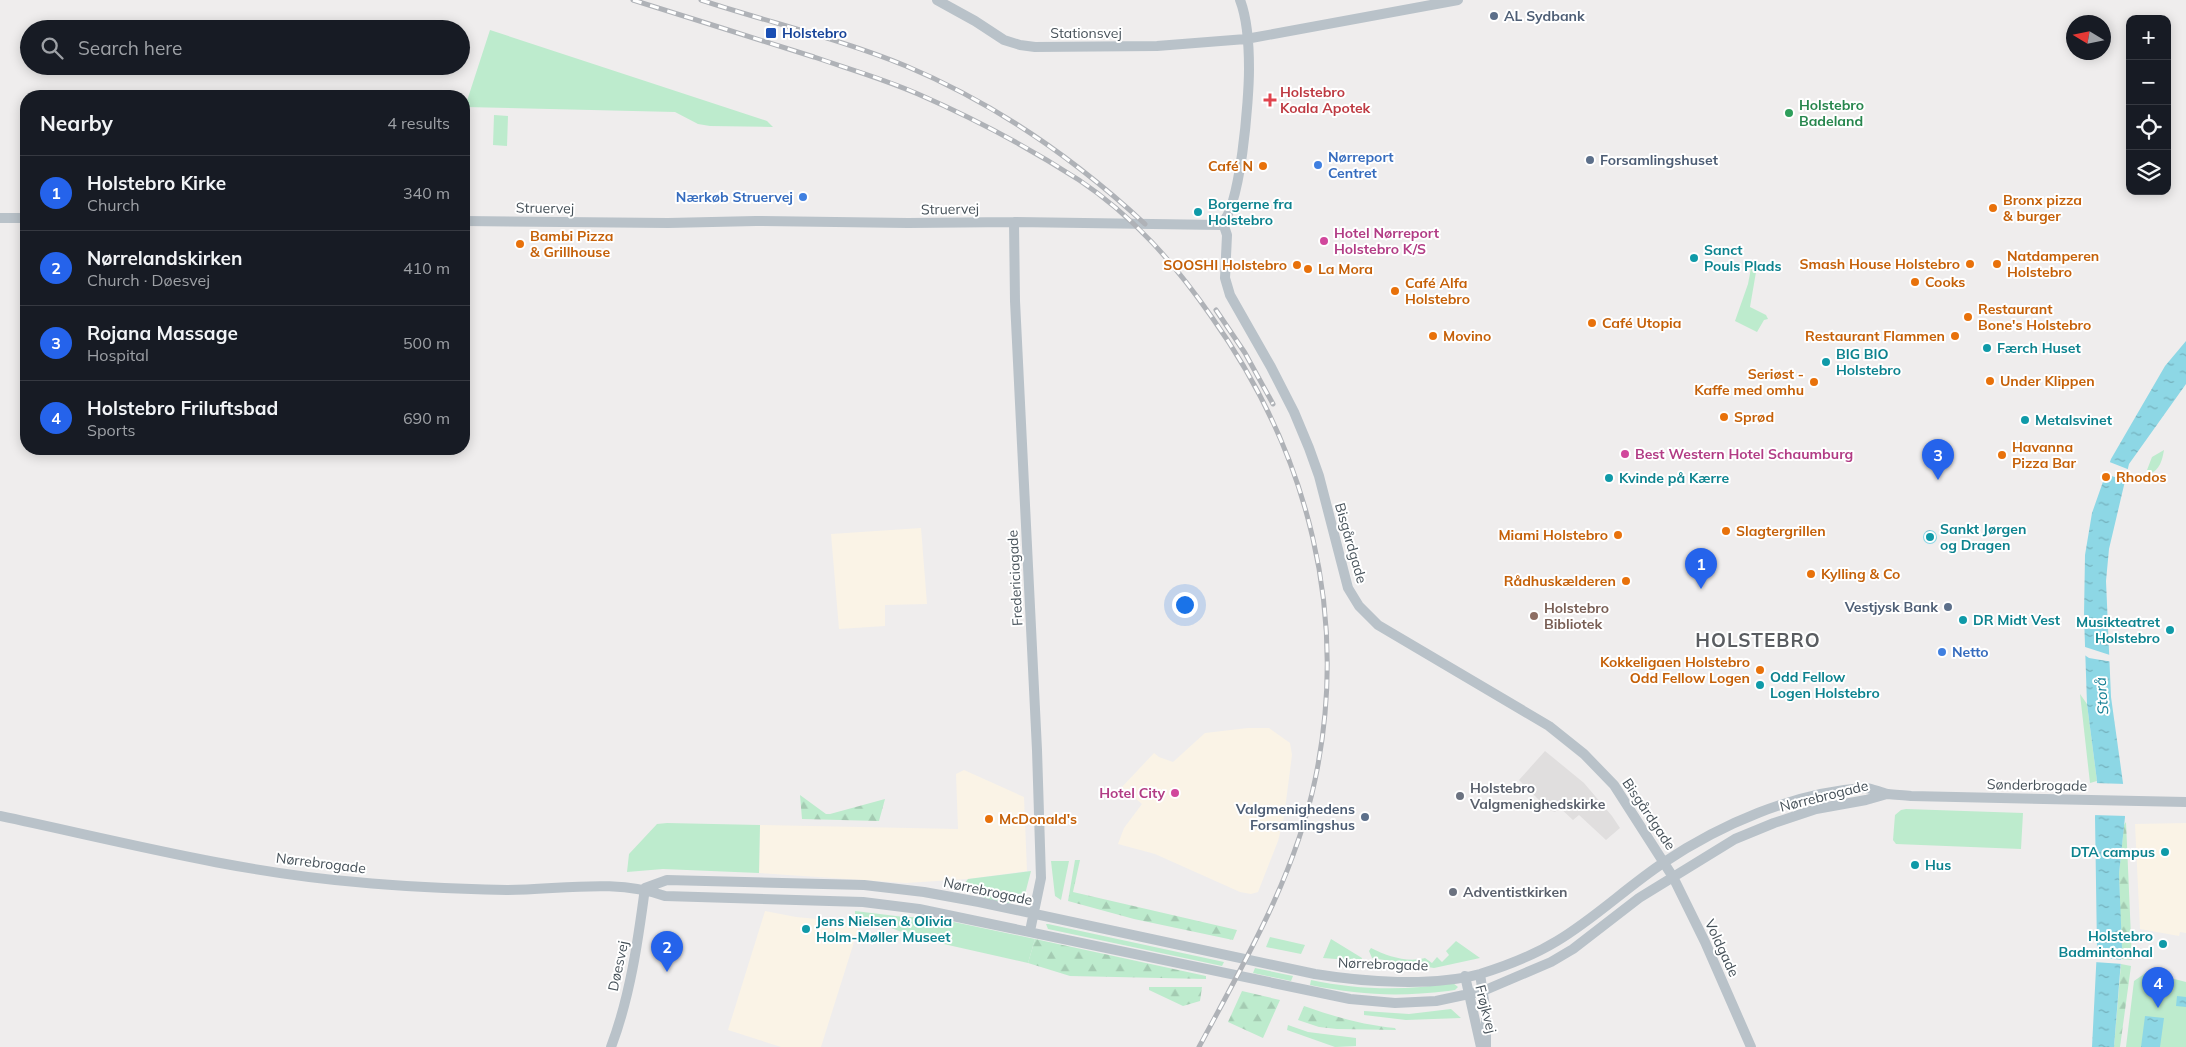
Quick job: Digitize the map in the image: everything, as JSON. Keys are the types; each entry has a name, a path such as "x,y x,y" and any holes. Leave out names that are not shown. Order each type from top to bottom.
{"street":[{"name":"Stationsvej","path":"937,0 1004,40 1020,45 1157,46 1246,39 1458,0"},
{"path":"1223,223 1227,219 1232,203 1242,155 1247,110 1249,76 1240,0"},
{"path":"0,218 20,218"},
{"name":"Struervej","path":"470,221 643,223 1014,222 1216,226 1223,223"},
{"name":"Fredericiagade","path":"1014,222 1015,301 1037,750 1041,878 1030,931"},
{"name":"Bisgårdgade","path":"1223,223 1227,235 1224,268 1226,286 1239,314 1271,367 1298,421 1319,476 1344,579 1359,606 1378,625 1549,726 1584,754 1614,785 1664,862"},
{"name":"Nørrebrogade","path":"645,888 666,880 864,885 924,892 1331,977 1414,982 1480,974 1516,961 1557,941 1664,862 1731,825 1770,808 1816,794 1866,787 1887,794"},
{"name":"Nørrebrogade","path":"0,816 241,867 356,882 508,890 645,888 665,896 863,902 919,909 1350,999 1395,1003 1436,1000 1483,991 1558,957 1639,898 1735,839 1816,809 1866,800 1887,794"},
{"name":"Sønderbrogade","path":"1887,794 2186,802"},
{"name":"Voldgade","path":"1664,862 1705,942 1751,1047"},
{"name":"Døesvej","path":"611,1047 620,1020 637,948 645,888"},
{"name":"Frøjkvej","path":"1480,974 1483,991 1486,1047"},
{"name":"Frøjkvej","path":"1465,976 1482,1047"}],"shaded area":[{"path":"921,528 927,604 885,605 885,626 839,629 831,534"},
{"path":"1248,728 1269,728 1290,743 1292,755 1284,817 1278,841 1258,892 1251,894 1240,892 1155,854 1118,844 1124,828 1142,804 1122,787 1154,753 1173,762 1205,733"},
{"path":"1545,751 1584,783 1612,816 1620,828 1606,840 1579,815 1573,820 1560,808 1555,812 1549,810 1519,780"},
{"path":"964,770 1024,797 1027,871 968,879 906,883 759,873 760,825 958,829 956,774"},
{"path":"2186,823 2186,933 2180,932 2179,936 2140,929 2135,824"},
{"path":"765,911 796,917 860,923 821,1047 781,1047 728,1030"}],"green space":[{"path":"490,30 767,121 773,127 710,126 698,124 675,112 470,107 470,92"},
{"path":"494,115 508,116 507,146 493,145"},
{"path":"1751,268 1756,272 1750,307 1766,315 1768,319 1764,320 1757,332 1735,321 1748,284"},
{"path":"2164,450 2160,464 2150,474 2147,470 2152,457"},
{"path":"2080,694 2087,704 2097,781 2090,783"},
{"path":"800,795 826,814 885,799 879,821 802,819"},
{"path":"1901,810 2023,813 2021,849 1896,844 1893,840 1895,815"},
{"path":"2126,822 2132,960 2121,959 2119,874 2124,825"},
{"path":"657,824 760,825 759,873 663,869 627,872 629,854"},
{"path":"1075,860 1080,860 1073,892 1237,930 1233,940 1134,919 1068,901"},
{"path":"1051,861 1069,861 1061,900 1055,896"},
{"path":"1031,871 1024,898 1017,902 1002,903 993,901 961,888 968,879"},
{"path":"855,911 904,917 930,917 1035,939 1028,963 917,938 855,914"},
{"path":"1046,924 1224,962 1222,966 1048,929"},
{"path":"1270,937 1305,945 1301,954 1266,947"},
{"path":"1035,939 1206,976 1206,979 1070,976 1028,963"},
{"path":"1331,939 1362,958 1361,961 1323,958"},
{"path":"1456,941 1480,958 1434,968 1372,958 1369,951 1371,948 1390,956 1411,960 1425,958 1432,963 1437,957 1442,962 1449,955 1446,951"},
{"path":"2121,964 2131,966 2120,1047 2114,1047"},
{"path":"1255,968 1293,976 1291,981 1253,973"},
{"path":"2147,972 2186,982 2186,1047 2126,1047 2134,981"},
{"path":"1311,980 1347,986 1382,988 1435,986 1453,983 1458,987 1455,990 1429,993 1379,994 1310,985"},
{"path":"1149,987 1202,987 1200,1001 1183,1006 1149,990"},
{"path":"1242,991 1280,1000 1263,1038 1228,1022"},
{"path":"1304,1006 1349,1020 1395,1028 1396,1030 1319,1027 1298,1020"},
{"path":"1451,1009 1461,1018 1406,1020 1364,1015 1364,1011 1409,1014"},
{"path":"1288,1025 1308,1032 1356,1038 1356,1046 1335,1047 1287,1030"}],"water":[{"name":"Storå","path":"2186,341 2186,384 2129,464 2109,549 2106,581 2111,697 2123,783 2125,817 2119,874 2122,948 2114,1047 2092,1047 2097,949 2095,817 2097,781 2087,704 2084,616 2085,555 2092,513 2111,459 2165,366"},
{"path":"1930,530 1935,532 1937,537 1935,542 1930,544 1925,542 1923,537 1925,532"},
{"path":"2177,996 2186,997 2186,1007 2176,1006"},
{"path":"2145,1016 2164,1018 2160,1047 2141,1047"}],"pier":[{"path":"2107,461 2130,470 2126,481 2103,473"},
{"path":"2082,646 2113,656 2113,662 2089,658 2083,654"},
{"path":"2094,783 2126,784 2127,816 2092,815"},
{"path":"2094,957 2123,960 2123,964 2094,962"}],"railway":[{"path":"633,0 814,57 905,89 980,123 1060,168 1099,194 1117,209 1167,259 1197,296 1245,368 1273,423 1296,479 1312,537 1323,596 1327,657 1325,718 1315,780 1306,816 1282,884 1251,950 1199,1047"},
{"path":"701,0 856,47 906,66 971,97 1032,134 1062,155 1145,224"},
{"path":"1216,310 1245,353 1273,404"}],"place":[{"name":"AL Sydbank","path":"1494,16"},
{"name":"Holstebro","path":"771,33"},
{"name":"Holstebro Koala Apotek","path":"1270,100"},
{"name":"Holstebro Badeland","path":"1789,113"},
{"name":"Forsamlingshuset","path":"1590,160"},
{"name":"Nørreport Centret","path":"1318,165"},
{"name":"Café N","path":"1263,166"},
{"name":"Nærkøb Struervej","path":"803,197"},
{"name":"Bronx pizza & burger","path":"1993,208"},
{"name":"Borgerne fra Holstebro","path":"1198,212"},
{"name":"Hotel Nørreport Holstebro K/S","path":"1324,241"},
{"name":"Bambi Pizza & Grillhouse","path":"520,244"},
{"name":"Sanct Pouls Plads","path":"1694,258"},
{"name":"Smash House Holstebro","path":"1970,264"},
{"name":"Natdamperen Holstebro","path":"1997,264"},
{"name":"SOOSHI Holstebro","path":"1297,265"},
{"name":"La Mora","path":"1308,269"},
{"name":"Cooks","path":"1915,282"},
{"name":"Café Alfa Holstebro","path":"1395,291"},
{"name":"Restaurant Bone's Holstebro","path":"1968,317"},
{"name":"Café Utopia","path":"1592,323"},
{"name":"Movino","path":"1433,336"},
{"name":"Restaurant Flammen","path":"1955,336"},
{"name":"Færch Huset","path":"1987,348"},
{"name":"BIG BIO Holstebro","path":"1826,362"},
{"name":"Under Klippen","path":"1990,381"},
{"name":"Seriøst - Kaffe med omhu","path":"1814,382"},
{"name":"Sprød","path":"1724,417"},
{"name":"Metalsvinet","path":"2025,420"},
{"name":"Best Western Hotel Schaumburg","path":"1625,454"},
{"name":"Havanna Pizza Bar","path":"2002,455"},
{"name":"Rhodos","path":"2106,477"},
{"name":"Kvinde på Kærre","path":"1609,478"},
{"name":"Rojana Massage","path":"1938,480"},
{"name":"Slagtergrillen","path":"1726,531"},
{"name":"Miami Holstebro","path":"1618,535"},
{"name":"Sankt Jørgen og Dragen","path":"1930,537"},
{"name":"Kylling & Co","path":"1811,574"},
{"name":"Rådhuskælderen","path":"1626,581"},
{"name":"Holstebro Kirke","path":"1701,589"},
{"name":"Vestjysk Bank","path":"1948,607"},
{"name":"Holstebro Bibliotek","path":"1534,616"},
{"name":"DR Midt Vest","path":"1963,620"},
{"name":"Musikteatret Holstebro","path":"2170,630"},
{"name":"Netto","path":"1942,652"},
{"name":"Kokkeligaen Holstebro Odd Fellow Logen","path":"1760,670"},
{"name":"Odd Fellow Logen Holstebro","path":"1760,685"},
{"name":"Hotel City","path":"1175,793"},
{"name":"Holstebro Valgmenighedskirke","path":"1460,796"},
{"name":"Valgmenighedens Forsamlingshus","path":"1365,817"},
{"name":"McDonald's","path":"989,819"},
{"name":"DTA campus","path":"2165,852"},
{"name":"Hus","path":"1915,865"},
{"name":"Adventistkirken","path":"1453,892"},
{"name":"Jens Nielsen & Olivia Holm-Møller Museet","path":"806,929"},
{"name":"Holstebro Badmintonhal","path":"2163,944"},
{"name":"Nørrelandskirken","path":"667,972"},
{"name":"Holstebro Friluftsbad","path":"2158,1008"}],"district":[{"name":"HOLSTEBRO","path":"1758,640"}]}
